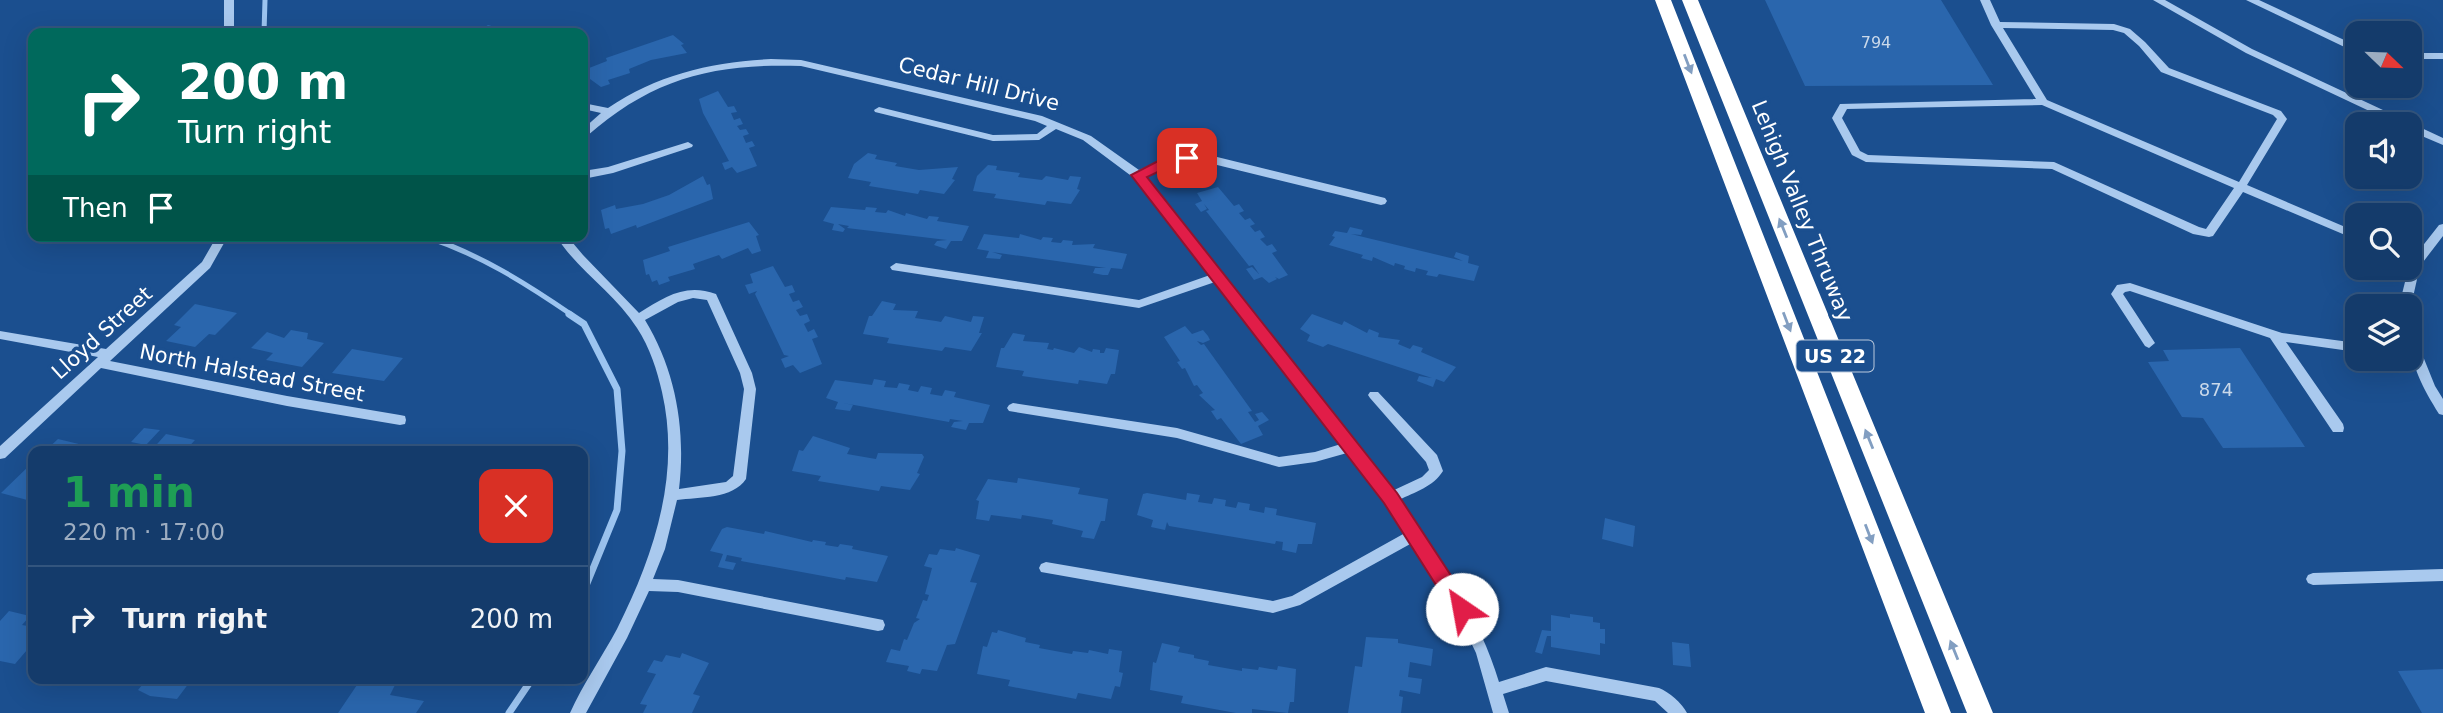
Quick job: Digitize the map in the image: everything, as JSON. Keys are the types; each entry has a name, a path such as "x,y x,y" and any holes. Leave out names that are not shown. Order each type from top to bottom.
{"highway":[{"name":"US 22","path":"1663,0 1937,713"},
{"name":"Lehigh Valley Thruway","path":"1690,0 1980,713"}],"street":[{"path":"229,0 229,28"},
{"path":"1986,0 1997,24 2043,102"},
{"path":"2158,0 2249,51 2379,112"},
{"path":"2251,0 2345,44"},
{"path":"1997,24 2114,27 2127,31 2165,70 2277,113 2282,119 2241,187 2209,233 2197,231 2054,166 2040,163 1866,158 1856,153 1837,118 1844,106 2043,102 2241,187 2345,231"},
{"path":"2422,56 2443,56"},
{"name":"Cedar Hill Drive","path":"588,130 609,111 652,86 678,76 730,64 775,61 801,62 909,86 1056,124 1099,145 1138,175 1391,498 1462,609 1483,652 1501,713"},
{"path":"588,107 609,111"},
{"path":"879,110 993,138 1039,137 1056,124"},
{"path":"2422,132 2443,142"},
{"path":"588,173 609,170 688,145"},
{"path":"1138,175 1167,162 1209,159 1381,201"},
{"path":"2422,250 2443,229"},
{"name":"Lloyd Street","path":"0,454 206,265 219,242"},
{"path":"565,242 573,254 638,319 658,358 670,396 676,457 672,495 663,536 646,585 578,713"},
{"path":"896,267 1139,304 1218,276"},
{"path":"2149,343 2117,294 2120,288 2130,287 2274,334 2345,345"},
{"path":"638,319 688,293 701,291 712,297 750,388 739,479 729,487 672,495"},
{"path":"2274,334 2339,428"},
{"name":"North Halstead Street","path":"0,335 287,401 400,420"},
{"path":"2421,371 2443,410"},
{"path":"1374,395 1432,459 1436,471 1427,481 1391,498"},
{"path":"1013,408 1177,433 1279,462 1315,457 1349,447"},
{"path":"2313,579 2443,575"},
{"path":"646,585 678,586 878,625"},
{"path":"1495,690 1546,674 1658,695 1679,713"}],"lane":[{"path":"1046,568 1273,607 1295,601 1414,535"}],"building":[{"path":"1765,0 1941,0 1993,85 1805,86"},
{"path":"673,35 684,44 681,45 687,53 651,60 629,69 630,73 608,80 610,84 601,87 588,77 588,68 607,61 606,58"},
{"path":"718,91 728,107 734,106 737,112 731,113 734,120 740,118 743,124 737,126 740,130 746,129 749,134 743,136 746,143 752,141 755,146 749,148 757,166 737,173 732,167 725,170 722,163 729,161 703,113 699,99"},
{"path":"868,153 877,155 875,159 897,163 895,166 919,170 958,167 952,179 955,180 944,194 920,190 918,194 869,186 871,182 848,178 854,164"},
{"path":"988,165 997,166 996,170 1020,173 1018,177 1042,180 1046,176 1068,180 1070,176 1081,177 1077,189 1080,190 1071,204 1047,201 1045,205 994,198 996,194 973,191 977,176"},
{"path":"703,176 707,185 710,184 713,199 637,228 636,225 611,234 609,228 605,229 601,210 615,205 616,209 643,204 669,195"},
{"path":"1218,187 1234,206 1239,204 1244,211 1239,213 1245,220 1250,218 1255,224 1250,226 1255,232 1260,230 1265,237 1260,239 1267,246 1272,244 1277,251 1272,253 1288,275 1279,279 1275,277 1277,279 1269,283 1262,277 1254,280 1246,269 1252,267 1259,274 1253,265 1249,266 1206,211 1209,210 1204,204 1207,209 1201,212 1195,204 1202,201 1197,193"},
{"path":"831,207 865,210 866,207 877,208 875,212 886,213 888,210 905,216 906,213 927,219 929,216 939,217 937,221 969,226 962,241 951,241 946,249 934,245 937,241 947,240 847,228 849,226 838,224 845,229 843,232 832,230 834,224 823,221"},
{"path":"749,222 759,235 756,236 761,251 752,254 748,248 722,259 719,255 693,264 695,269 668,277 670,281 659,285 657,280 652,282 649,274 646,275 643,260 670,251 668,247"},
{"path":"1350,227 1363,230 1361,235 1351,234 1463,261 1454,257 1456,252 1469,256 1468,263 1479,266 1474,281 1439,274 1437,277 1426,275 1428,271 1416,268 1415,272 1404,269 1405,266 1395,263 1394,266 1373,257 1372,261 1361,258 1363,255 1329,245 1335,237 1332,236 1335,231 1347,233"},
{"path":"984,234 1019,238 1020,234 1041,240 1043,237 1053,238 1051,242 1061,243 1063,240 1073,241 1072,245 1095,244 1093,248 1127,254 1122,269 1111,268 1108,275 1103,275 1093,273 1095,268 1106,268 992,252 1002,255 1000,259 986,258 989,251 977,249"},
{"path":"773,266 785,287 792,285 795,292 789,294 793,302 799,300 803,307 796,310 800,316 807,314 810,321 804,324 808,332 814,329 818,337 812,339 822,364 800,373 793,365 785,368 781,359 789,356 784,355 755,294 757,291 749,294 745,285 753,283 750,274"},
{"path":"882,301 896,304 893,310 918,311 915,318 941,322 945,316 971,322 973,316 984,317 979,333 982,333 971,351 945,347 942,351 887,343 889,338 863,334 869,316 872,316"},
{"path":"195,304 237,313 215,335 209,334 195,347 166,341 181,327 174,325"},
{"path":"1312,314 1342,325 1344,321 1367,333 1369,329 1379,333 1378,337 1400,340 1398,344 1410,349 1413,345 1423,348 1421,352 1456,367 1444,382 1436,379 1433,387 1417,381 1419,376 1432,378 1328,344 1323,347 1307,341 1310,335 1300,329"},
{"path":"1185,326 1192,334 1203,330 1208,336 1210,340 1203,343 1197,341 1201,345 1204,344 1252,411 1248,412 1255,422 1259,420 1255,414 1262,412 1269,420 1258,426 1263,435 1241,444 1221,418 1217,420 1211,411 1215,410 1199,395 1203,393 1197,385 1194,386 1185,368 1182,369 1177,362 1180,361 1164,337"},
{"path":"291,330 308,333 307,339 324,343 302,367 266,360 273,353 251,348 267,332 284,338"},
{"path":"1013,333 1025,335 1023,341 1049,343 1047,349 1053,350 1054,348 1074,353 1079,347 1104,353 1106,348 1119,350 1115,374 1111,374 1107,384 1079,380 1078,384 1022,376 1024,371 996,367 1001,348 1004,348"},
{"path":"2240,348 2305,447 2223,448 2203,418 2182,417 2148,362 2169,361 2163,350"},
{"path":"352,349 403,358 384,381 332,373"},
{"path":"874,379 886,381 884,387 897,388 899,383 910,385 908,390 918,392 921,386 932,388 930,394 942,396 945,390 956,392 954,397 990,405 983,423 969,423 966,430 951,427 954,422 963,421 950,419 949,422 843,403 853,405 850,411 835,409 838,402 826,398 835,380 872,385"},
{"path":"144,428 160,430 146,445 131,442"},
{"path":"166,434 195,440 190,446 155,446"},
{"path":"813,436 850,448 847,454 876,459 878,453 922,454 924,457 917,473 920,474 910,490 881,486 879,491 818,481 821,476 792,471 799,450 803,451"},
{"path":"58,439 87,446 50,446"},
{"path":"28,467 28,500 1,493"},
{"path":"1018,478 1080,488 1078,494 1108,499 1105,521 1101,521 1094,539 1081,537 1083,531 1052,524 1053,520 1022,515 1021,519 991,515 989,521 976,519 979,501 976,500 988,479 1017,483"},
{"path":"1187,493 1200,495 1198,502 1212,504 1214,498 1226,500 1225,506 1236,508 1238,502 1250,504 1249,510 1264,513 1265,507 1277,509 1276,515 1316,523 1312,544 1298,544 1296,553 1282,550 1283,542 1276,541 1275,544 1169,526 1167,522 1165,530 1151,527 1153,520 1137,515 1143,494 1186,500"},
{"path":"1605,518 1635,526 1633,547 1602,539"},
{"path":"727,527 764,534 765,531 812,542 826,542 825,545 838,547 840,544 853,546 852,549 888,556 877,582 846,577 845,580 741,561 742,558 727,555 725,561 736,563 733,570 718,567 723,554 710,551 722,529"},
{"path":"956,548 980,555 970,582 977,583 955,644 947,645 937,671 922,669 920,674 907,671 909,666 886,662 891,649 900,651 914,623 920,619 916,618 923,600 927,601 929,595 925,594 932,568 924,566 929,554 937,555 940,549 955,551"},
{"path":"9,611 28,616 22,625 28,626 28,649 15,664 0,661 0,621"},
{"path":"1570,614 1593,617 1593,622 1600,623 1600,629 1605,629 1605,644 1600,643 1600,655 1551,647 1551,636 1547,636 1542,654 1535,652 1542,630 1551,631 1551,615 1570,618"},
{"path":"998,630 1026,638 1025,642 1040,645 1039,648 1066,653 1088,653 1089,650 1108,654 1109,649 1122,651 1119,672 1123,673 1120,687 1115,686 1111,699 1078,693 1076,699 1008,686 1010,680 977,674 983,646 987,647 992,632 997,633"},
{"path":"1366,637 1398,639 1398,643 1433,649 1431,666 1410,662 1408,677 1422,679 1420,694 1400,690 1399,696 1403,697 1401,713 1348,713 1355,666 1362,667"},
{"path":"1672,642 1689,644 1691,667 1673,665"},
{"path":"1162,643 1180,647 1178,652 1209,661 1208,665 1242,671 1242,668 1258,670 1259,667 1277,670 1278,666 1296,669 1294,702 1290,702 1288,713 1252,709 1252,713 1236,713 1181,703 1183,696 1150,690 1153,662 1156,663"},
{"path":"682,653 709,663 693,694 700,696 692,713 643,713 647,705 640,704 656,674 647,672 654,660 662,662 666,655 680,658"},
{"path":"2443,669 2443,713 2422,713 2398,671"},
{"path":"143,684 188,684 177,699 150,696 138,690"},
{"path":"358,684 396,684 390,695 424,701 416,713 338,713"}],"waterway":[{"path":"264,28 265,0"},
{"path":"441,242 501,270 572,315"},
{"path":"569,314 584,324 617,389 622,451 617,510 588,581"},
{"path":"509,713 529,684"}],"route":[{"path":"1187,158 1167,162 1138,175 1158,204 1218,276 1391,498 1462,609"}]}
